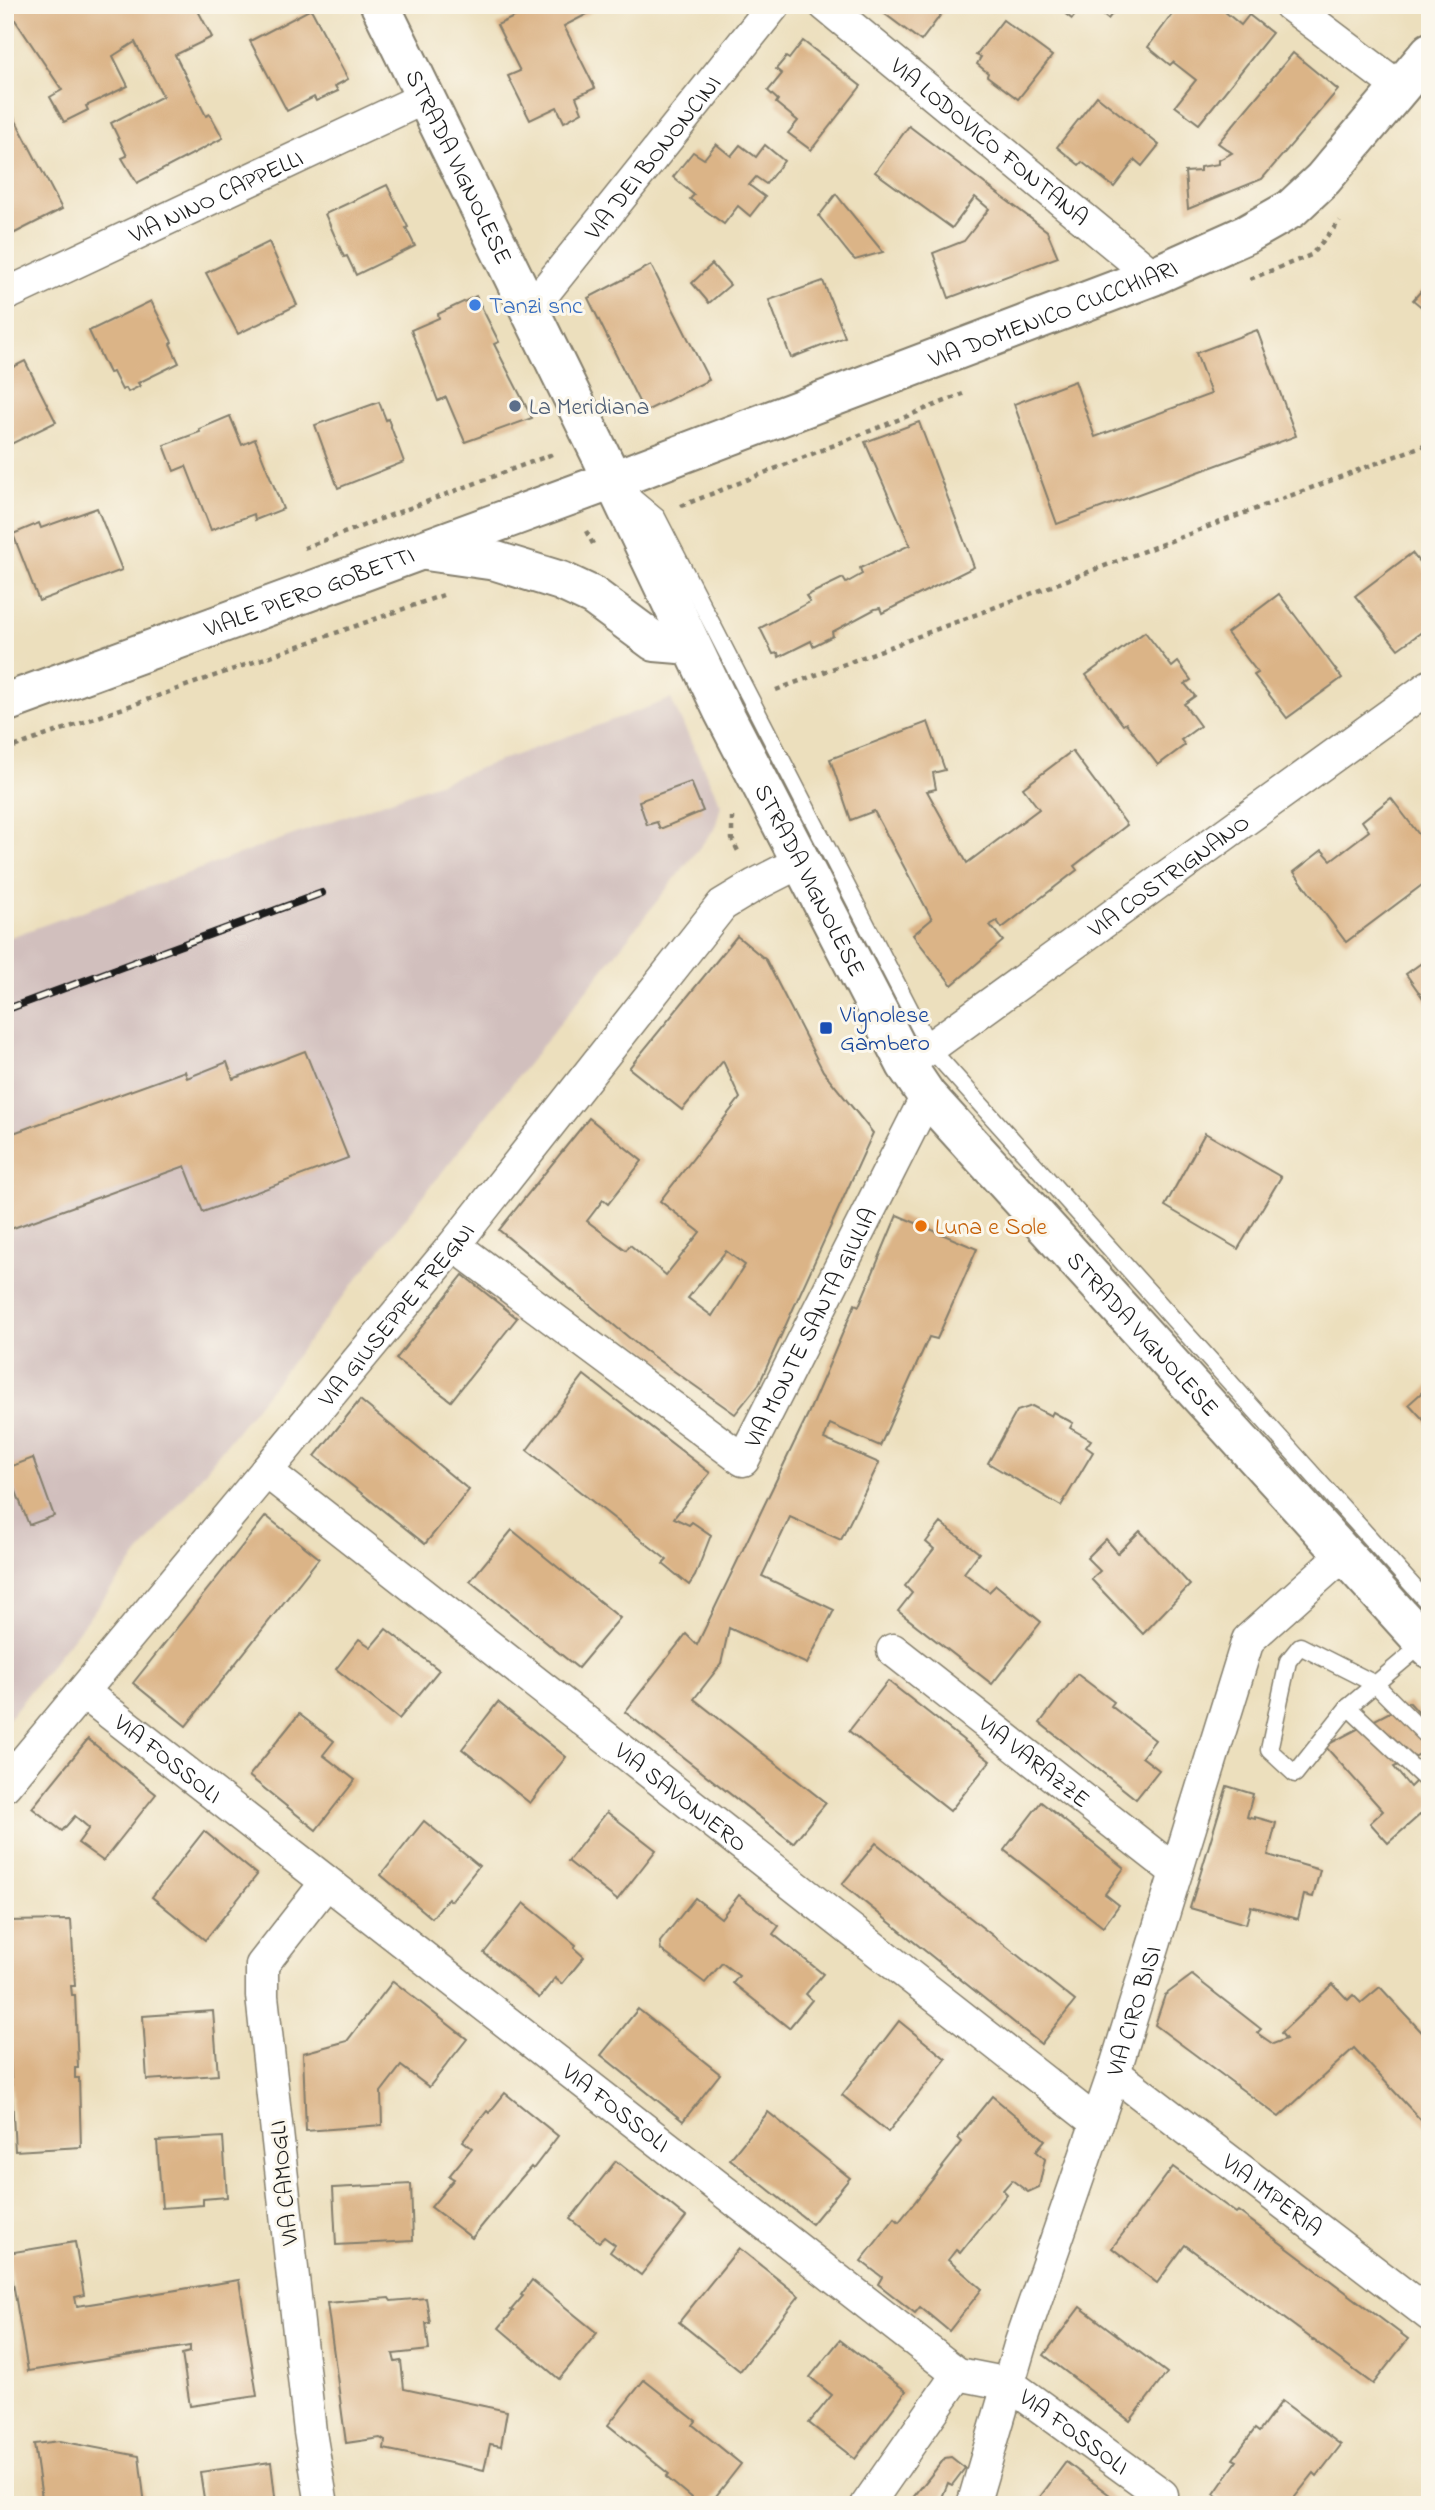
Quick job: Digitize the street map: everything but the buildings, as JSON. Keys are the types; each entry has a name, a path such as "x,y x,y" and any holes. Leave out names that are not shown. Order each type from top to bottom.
{"main road":[{"name":"STRADA VIGNOLESE","path":"380,5 691,645 800,862 918,1056 927,1096 1427,1646"},
{"name":"VIA DOMENICO CUCCHIARI","path":"613,480 1153,276 1247,234 1291,209 1323,179 1430,52"},
{"name":"VIALE PIERO GOBETTI","path":"5,703 613,480"},
{"path":"420,550 496,561 561,581 593,596 655,642 691,645"}],"street":[{"name":"VIA DEI BONONCINI","path":"530,310 774,5"},
{"name":"VIA LODOVICO FONTANA","path":"825,5 1153,276"},
{"path":"1290,5 1400,88"},
{"name":"VIA NINO CAPPELLI","path":"5,295 426,97"},
{"name":"VIA COSTRIGNANO","path":"918,1056 1430,686"},
{"name":"VIA GIUSEPPE FREGNI","path":"5,1785 454,1245 722,905 800,862"},
{"name":"VIA MONTE SANTA GIULIA","path":"454,1245 743,1460 927,1096"},
{"name":"VIA SAVONIERO","path":"266,1471 1097,2123"},
{"name":"VIA CIRO BISI","path":"973,2505 1020,2345 1114,2073 1248,1640 1345,1553"},
{"name":"VIA VARAZZE","path":"893,1650 1176,1872"},
{"name":"VIA FOSSOLI","path":"83,1692 958,2374 1009,2384 1161,2495"},
{"name":"VIA CAMOGLI","path":"322,2505 310,2432 264,2010 262,1965 326,1883"},
{"name":"VIA IMPERIA","path":"1114,2073 1430,2315"},
{"path":"867,2505 958,2374"}],"lane":[{"name":"STRADA VIGNOLESE","path":"613,480 657,517 918,1056 1430,1605"},
{"path":"1427,1646 1375,1684 1348,1707 1295,1774 1269,1750 1288,1661 1300,1646 1375,1684 1430,1739"},
{"path":"1348,1707 1425,1779 1430,1776"}],"path":[{"path":"768,694 1430,443"},
{"path":"5,750 445,594"},
{"path":"733,806 732,839 755,885"}],"shaded area":[{"path":"671,699 721,805 715,828 5,1723 5,939"}],"railway":[{"path":"5,1010 322,893"}],"place":[{"name":"Tanzi snc","path":"475,305"},
{"name":"La Meridiana","path":"515,406"},
{"name":"Vignolese Gambero","path":"826,1028"},
{"name":"Luna e Sole","path":"921,1226"}]}
